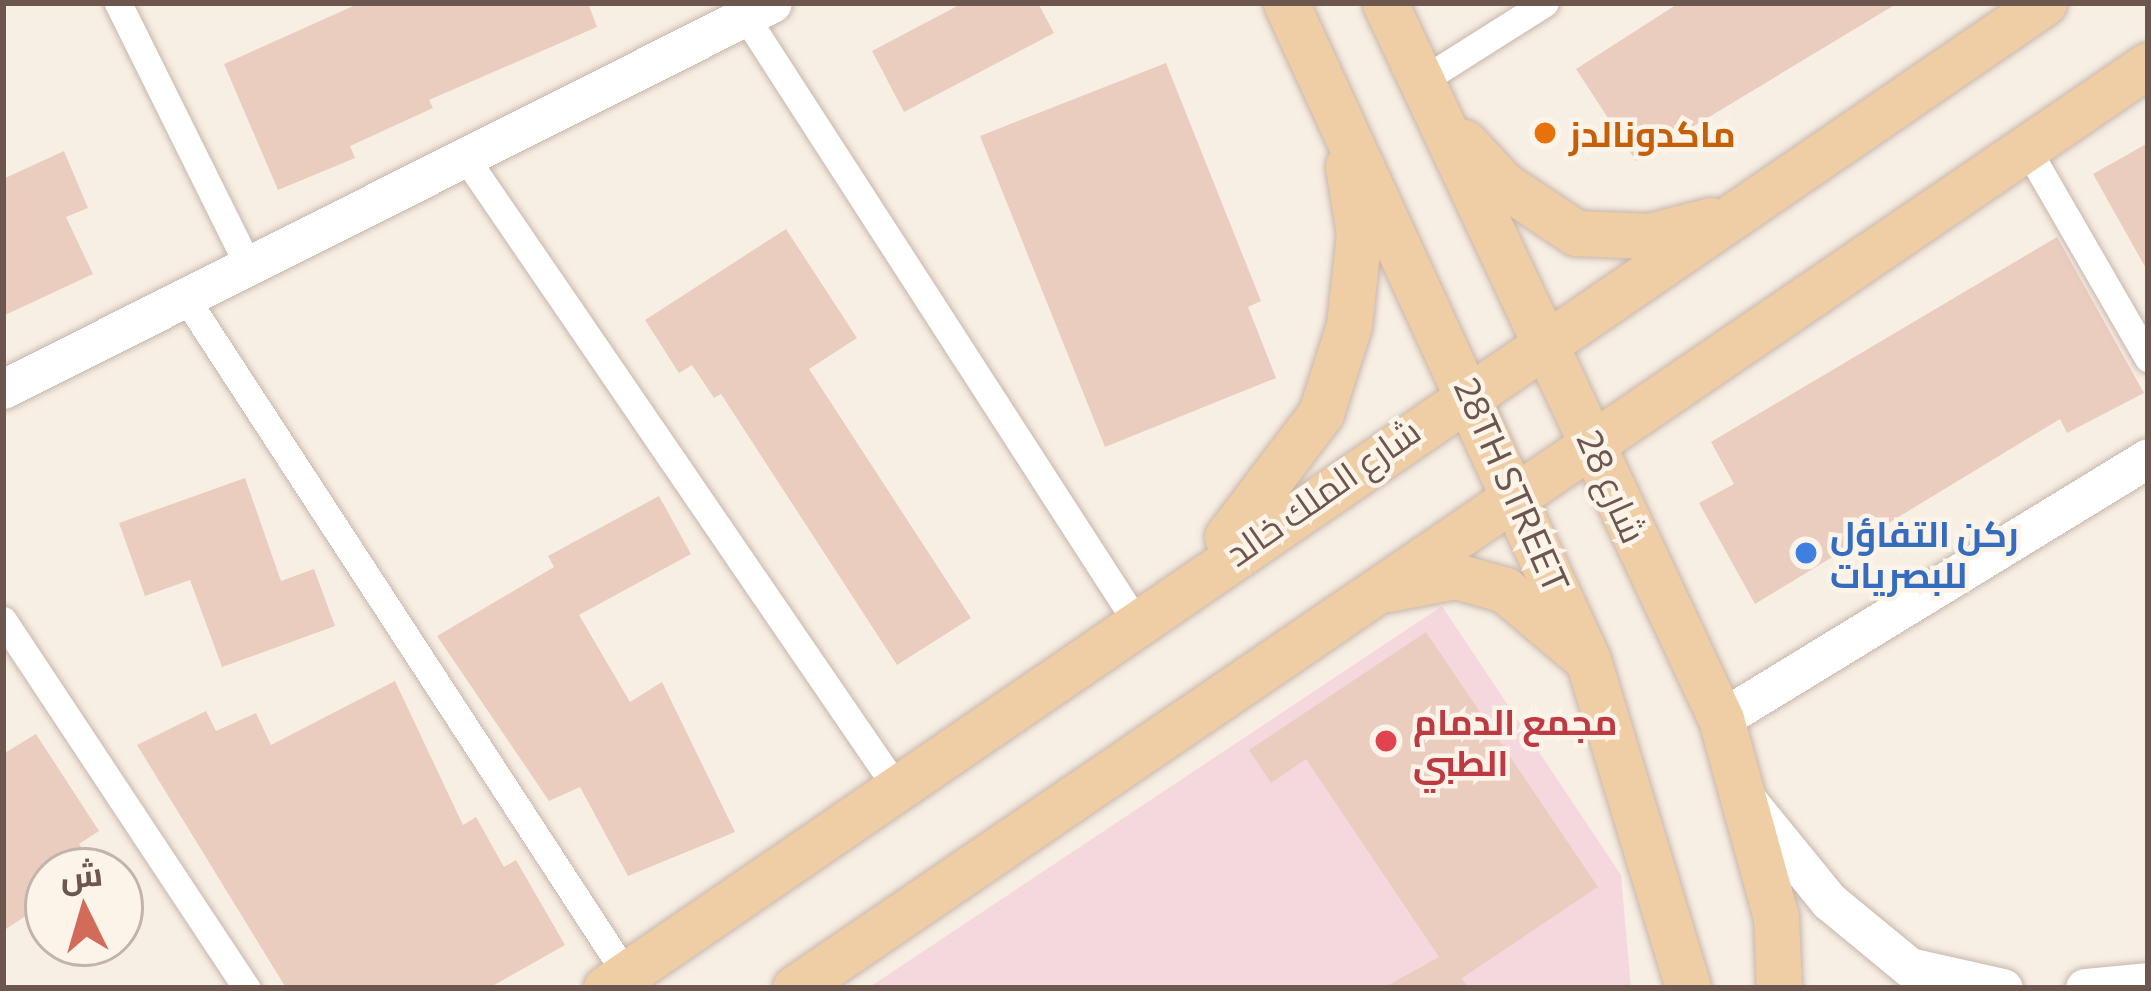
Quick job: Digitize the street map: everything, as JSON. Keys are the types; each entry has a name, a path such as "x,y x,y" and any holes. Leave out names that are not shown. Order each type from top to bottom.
{"main road":[{"name":"28TH STREET","path":"1286,3 1517,486 1588,660 1688,988"},
{"name":"شارع 28","path":"1385,3 1595,443 1720,719 1748,803 1776,917 1779,988"},
{"name":"شارع الملك خالد","path":"616,981 1471,388 1547,343 2044,3"},
{"path":"795,988 1380,590 1517,486 1595,443 1686,376 2148,65"},
{"path":"1429,94 1504,185 1576,233 1649,236 1743,211"},
{"path":"1187,584 1321,413 1342,347 1359,234 1338,110"},
{"path":"1642,552 1646,421 1686,376"},
{"path":"1380,590 1456,576 1505,590 1588,660"}],"street":[{"path":"118,3 248,265"},
{"path":"1429,94 1545,3"},
{"path":"3,389 758,10 1135,620"},
{"path":"2026,147 2148,358"},
{"path":"465,157 896,787"},
{"path":"185,297 616,981"},
{"path":"1720,719 2148,458"},
{"path":"3,620 248,988"},
{"path":"1748,803 1829,901 1909,967 2003,988"},
{"path":"2085,988 2148,982"}],"shaded area":[{"name":"مجمع الدمام الطبي","path":"1442,606 1621,875 1631,988 868,988"}],"building":[{"path":"360,3 588,3 597,27 429,100 433,108 350,146 355,158 278,190 224,64"},
{"path":"963,3 1038,3 1054,33 904,112 872,51"},
{"path":"1679,3 1898,3 1636,161 1576,69"},
{"path":"1166,63 1261,301 1248,307 1276,378 1105,447 980,136"},
{"path":"2148,143 2148,272 2093,174"},
{"path":"64,151 88,208 66,217 93,274 3,316 3,179"},
{"path":"786,229 857,338 809,369 971,618 897,665 721,394 714,398 692,365 679,373 645,320"},
{"path":"2057,237 2144,393 2067,433 2060,419 1755,604 1699,503 1734,484 1711,442"},
{"path":"245,478 281,581 314,569 335,626 222,667 190,580 145,596 119,523"},
{"path":"659,496 691,554 579,615 630,702 662,682 735,832 628,876 580,787 549,801 437,636 554,567 548,556"},
{"path":"1426,632 1598,887 1462,978 1468,988 1383,988 1439,957 1306,759 1271,783 1249,750"},
{"path":"395,681 463,825 476,817 504,867 516,860 565,945 489,988 286,988 137,745 206,711 216,731 256,713 271,745"},
{"path":"36,734 99,831 79,844 81,847 24,847 24,917 3,931 3,754"}],"place":[{"name":"ماكدونالدز","path":"1545,133"},
{"name":"ركن التفاؤل للبصريات","path":"1806,553"},
{"name":"مجمع الدمام الطبي","path":"1386,741"}]}
